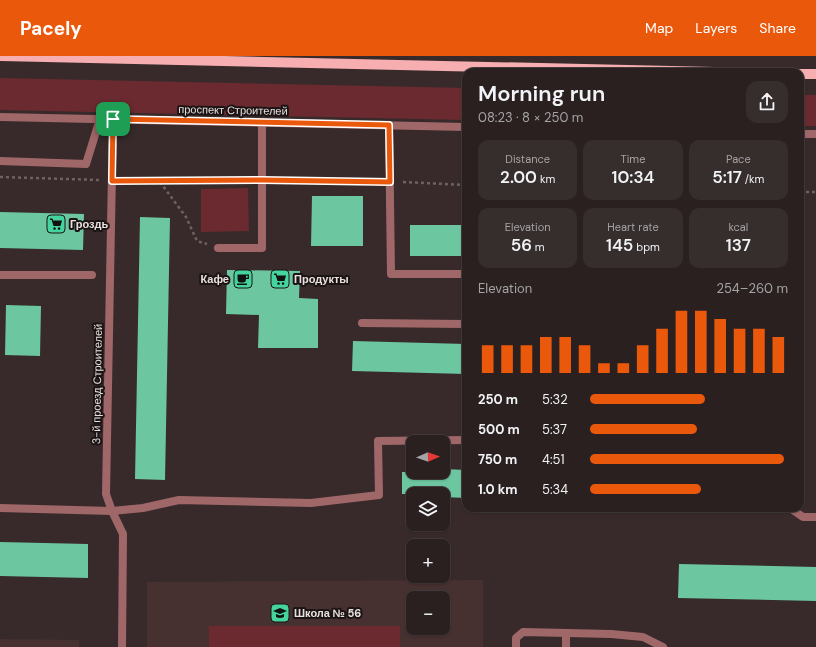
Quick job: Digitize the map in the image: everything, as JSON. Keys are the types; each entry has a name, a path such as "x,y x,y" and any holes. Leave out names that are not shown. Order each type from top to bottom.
{"main road":[{"path":"1,56 536,68"},
{"path":"804,74 816,74"}],"street":[{"name":"проспект Строителей","path":"0,117 462,127"},
{"path":"0,161 86,164 100,119"},
{"name":"3-й проезд Строителей","path":"113,119 106,494 123,534 122,647"},
{"path":"218,248 262,248 262,122"},
{"path":"389,125 391,274 462,274"},
{"path":"804,134 816,134"},
{"path":"0,275 92,275"},
{"path":"362,323 462,324"},
{"path":"0,508 112,511 143,508 179,500 311,502 379,495 378,440 462,440"},
{"path":"796,512 803,517 816,517"},
{"path":"516,647 516,638 523,632 611,634 643,638 662,647"},
{"path":"566,633 566,647"}],"path":[{"path":"0,177 112,181 262,180 462,185"},
{"path":"159,181 186,217 197,241 218,248"},
{"path":"804,192 816,192"}],"shaded area":[{"path":"0,78 462,88 462,120 0,110"},
{"path":"804,95 816,95 816,126 804,126"},
{"path":"248,188 249,231 201,232 201,189"},
{"name":"Школа № 56","path":"406,580 406,583 450,583 450,580 483,580 483,647 147,647 147,582"},
{"path":"209,626 400,626 400,647 209,647"},
{"path":"0,639 79,640 79,647 0,647"}],"building":[{"path":"312,196 363,196 363,246 311,246"},
{"path":"0,212 84,214 83,250 0,248"},
{"path":"140,217 170,218 165,480 135,479"},
{"path":"410,225 462,225 462,256 410,256"},
{"path":"227,270 300,271 299,298 318,299 318,348 258,348 259,315 226,314"},
{"path":"6,305 41,306 40,356 5,355"},
{"path":"353,341 462,344 462,374 352,371"},
{"path":"450,469 462,470 462,498 450,497 450,487 406,487 406,494 402,494 402,472 406,472 406,479 450,479"},
{"path":"0,542 88,544 88,578 0,576"},
{"path":"679,564 816,567 816,601 678,598"}],"place":[{"name":"Гроздь","path":"56,224"},
{"name":"Кафе","path":"243,279"},
{"name":"Продукты","path":"280,279"},
{"name":"Школа № 56","path":"280,613"}],"route":[{"path":"113,119 389,125 390,182 262,180 112,181 113,119"}]}
